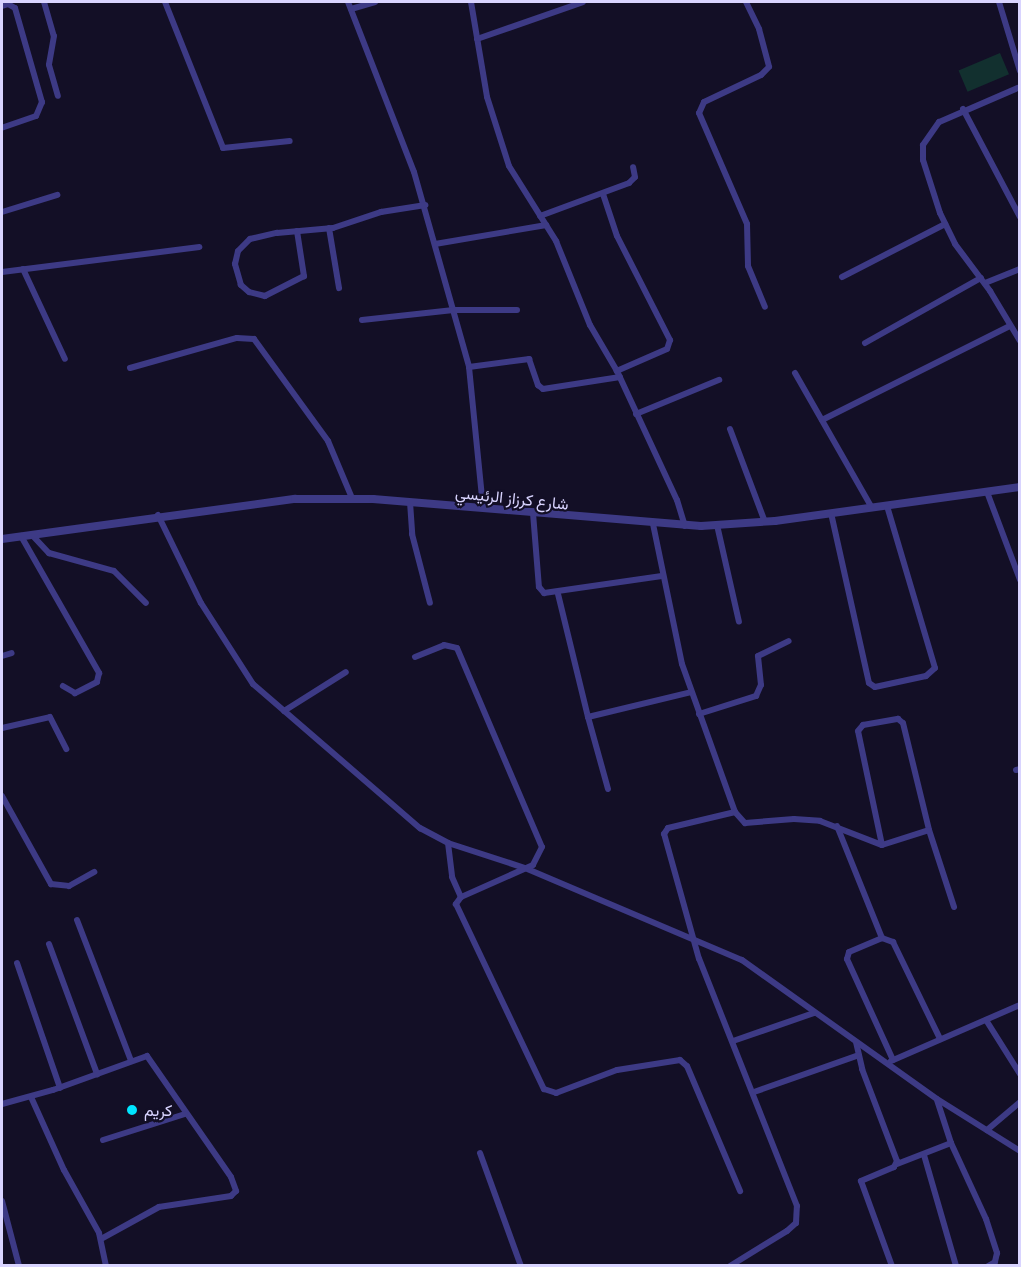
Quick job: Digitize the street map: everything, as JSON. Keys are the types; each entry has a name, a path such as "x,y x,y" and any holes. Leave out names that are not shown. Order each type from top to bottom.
{"street":[{"path":"44,2 53,28 49,65 58,96"},
{"path":"165,2 223,148 290,141"},
{"path":"348,2 425,205 469,367 483,508"},
{"path":"351,9 375,2"},
{"path":"471,2 487,97 509,166 546,225 591,325 619,374 677,500 684,526"},
{"path":"477,39 583,2"},
{"path":"746,2 762,38 769,67 761,75 704,102 699,113 747,224 748,266 765,307"},
{"path":"999,2 1020,71"},
{"path":"2,6 8,4 15,9 42,102 36,116 2,128"},
{"path":"1020,87 963,109 939,122 923,145 925,172 945,224 967,263 983,281 1020,341"},
{"path":"963,109 1020,217"},
{"path":"540,216 603,194 634,180 633,166"},
{"path":"469,367 529,359 538,386 543,389 619,374 667,349 670,340 617,236 603,194"},
{"path":"2,212 57,195"},
{"path":"297,231 304,276 265,296 249,292 237,277 234,264 240,246 255,237 297,231 329,228 381,212 425,205"},
{"path":"842,277 945,224"},
{"path":"435,244 546,225"},
{"path":"329,228 339,288"},
{"path":"2,272 199,247"},
{"path":"23,269 65,359"},
{"path":"865,343 983,281 1020,269"},
{"path":"362,320 453,310 517,310"},
{"path":"822,420 1010,326"},
{"path":"130,368 237,338 254,339 328,441 352,498"},
{"path":"795,373 872,508"},
{"path":"636,414 719,380"},
{"path":"730,429 765,522"},
{"name":"شارع كرزاز الرئيسي","path":"2,539 264,501 352,498 684,526 765,522 1020,487"},
{"path":"987,492 1020,580"},
{"path":"410,502 412,534 430,603"},
{"path":"831,513 869,682 875,687 926,676 935,668 887,506"},
{"path":"533,513 539,586 547,594 662,576"},
{"path":"158,515 189,581 229,649 253,684 420,828 448,843 525,868 752,965 814,1014 937,1099 1020,1150"},
{"path":"653,524 662,576 691,692 735,812 745,823 794,819 837,826 882,845 929,830"},
{"path":"717,525 739,622"},
{"path":"32,535 49,553 114,571 146,603"},
{"path":"21,536 99,673 97,681 75,693 63,686"},
{"path":"558,594 608,789"},
{"path":"699,714 756,696 761,685 758,657 789,641"},
{"path":"416,657 451,644 460,652 542,847 538,861 461,897 456,904 544,1089 556,1093 617,1070 680,1060 687,1066 740,1191"},
{"path":"2,656 12,653"},
{"path":"284,711 346,672"},
{"path":"588,717 691,692"},
{"path":"2,728 50,717 66,748"},
{"path":"882,845 858,731 863,725 902,721 929,830 954,907"},
{"path":"2,796 51,884 69,886 94,872"},
{"path":"730,1266 787,1231 798,1217 797,1206 692,939 664,834 668,828 735,812"},
{"path":"837,826 882,938"},
{"path":"448,843 452,877 461,897"},
{"path":"77,920 131,1061"},
{"path":"893,1060 847,957 849,952 882,938 893,942 940,1040"},
{"path":"49,944 97,1074"},
{"path":"17,963 60,1088"},
{"path":"885,1063 1020,1005"},
{"path":"733,1041 814,1014"},
{"path":"986,1020 1020,1074"},
{"path":"856,1041 897,1164"},
{"path":"754,1092 859,1055"},
{"path":"2,1104 60,1088 147,1056 185,1114 231,1177 236,1191 231,1196 159,1207 101,1239"},
{"path":"31,1097 64,1170 101,1239 106,1266"},
{"path":"937,1099 951,1143 986,1219 997,1253 995,1262 988,1266"},
{"path":"987,1130 1020,1102"},
{"path":"103,1140 185,1114"},
{"path":"892,1266 861,1181 951,1143"},
{"path":"480,1153 521,1266"},
{"path":"924,1155 956,1266"},
{"path":"2,1201 19,1266"}],"green space":[{"path":"1000,53 1009,74 968,92 959,71"}],"place":[{"name":"كريم","path":"132,1110"}]}
